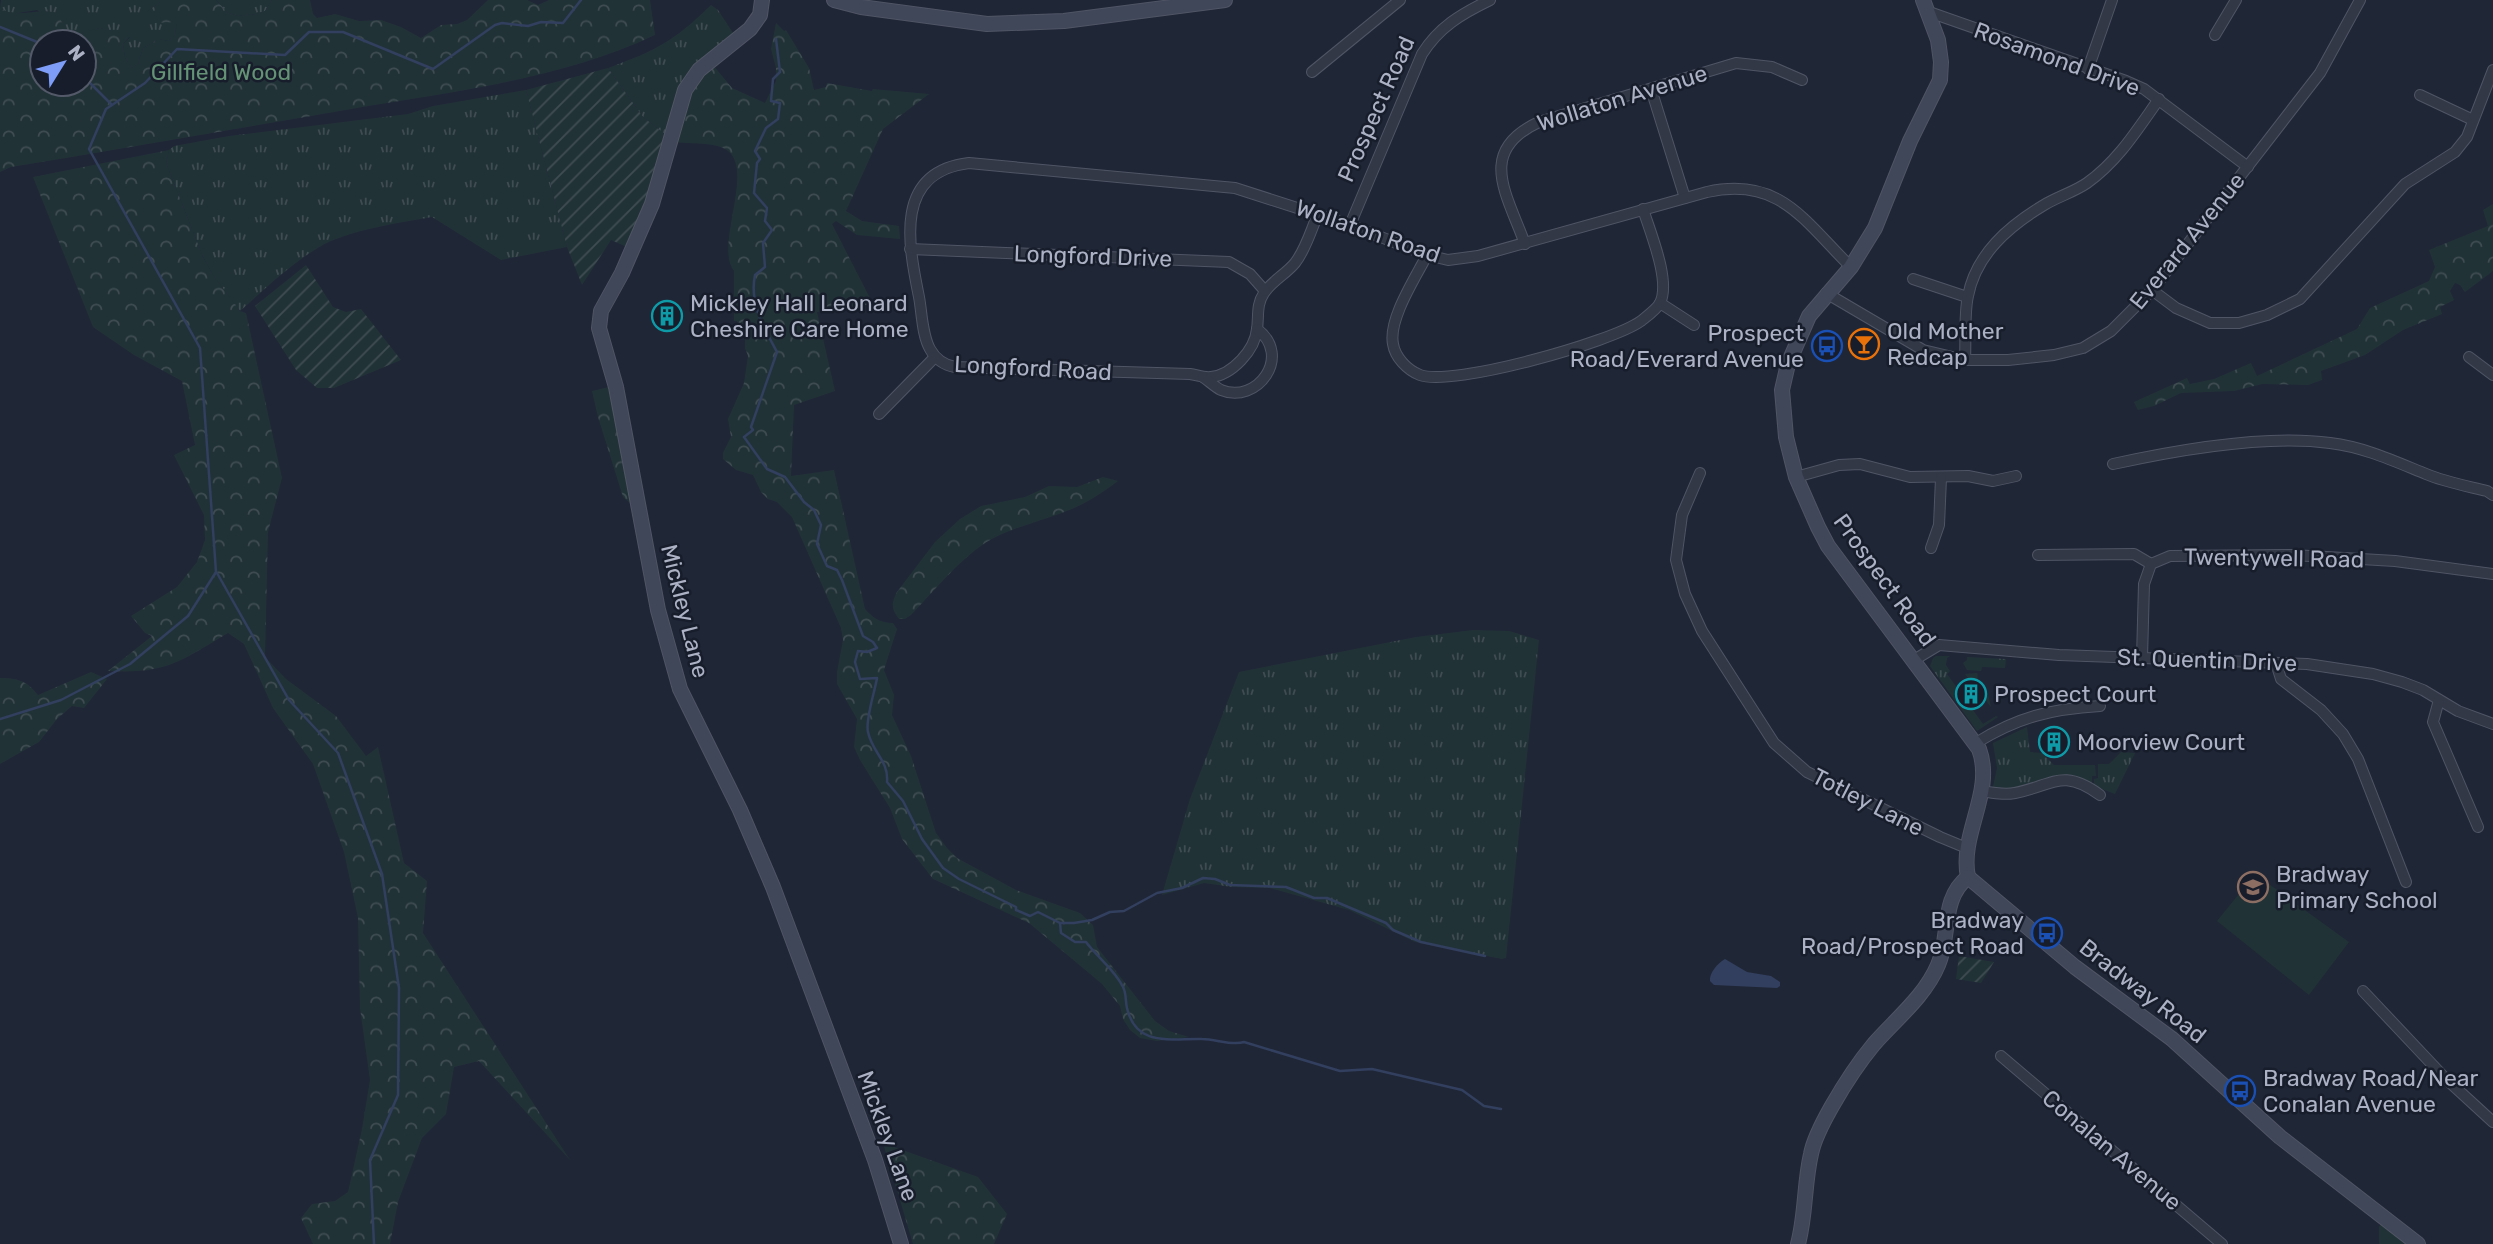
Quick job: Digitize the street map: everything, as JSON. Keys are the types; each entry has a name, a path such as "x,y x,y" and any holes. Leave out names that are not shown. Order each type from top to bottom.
{"street":[{"name":"Mickley Lane","path":"762,0 760,15 750,29 699,70 685,90 652,204 616,285 601,311 599,328 616,387 658,610 676,676 740,810 773,887 878,1171 901,1244"},
{"path":"834,0 987,24 1064,21 1225,0"},
{"path":"861,6 876,0"},
{"path":"1312,72 1399,0"},
{"name":"Prospect Road","path":"1350,225 1410,79 1427,46 1433,37 1457,16 1490,0"},
{"path":"2088,69 2112,0"},
{"path":"2214,35 2236,0"},
{"name":"Everard Avenue","path":"1826,293 1923,350 1965,360 2008,360 2054,355 2083,348 2111,331 2152,290 2320,73 2360,0"},
{"name":"Prospect Road","path":"1926,6 1938,40 1940,80 1910,141 1875,228 1851,267 1808,316 1795,345 1782,390 1786,437 1796,477 1828,546 1976,743 1983,765 1982,791 1966,860 1968,877"},
{"name":"Rosamond Drive","path":"1926,6 2088,69 2126,81 2159,99 2248,167"},
{"name":"Wollaton Avenue","path":"1525,244 1500,171 1509,142 1521,131 1539,122 1736,63 1772,67 1801,80"},
{"path":"2152,290 2176,308 2210,324 2239,323 2267,315 2300,299 2405,184 2455,152 2467,137 2493,70"},
{"path":"1651,89 1685,198"},
{"path":"2420,95 2473,120"},
{"path":"1965,360 1967,298 1976,268 1996,241 2026,216 2084,185 2112,163 2159,99"},
{"name":"Wollaton Road","path":"910,249 909,229 922,185 940,171 953,165 969,163 1235,188 1448,260 1525,244 1729,187 1749,188 1772,195 1792,209 1851,267"},
{"path":"1427,255 1392,330 1392,343 1397,356 1407,367 1419,375 1438,378 1541,359 1640,322 1660,303 1662,274 1643,209"},
{"path":"1265,291 1296,262 1318,214"},
{"name":"Longford Drive","path":"910,249 1229,262 1250,274 1265,291"},
{"name":"Longford Road","path":"910,249 928,345 935,357 946,365 955,367 1190,374 1203,377 1221,375 1249,350 1254,341 1257,307 1265,291"},
{"path":"1913,279 1967,298"},
{"path":"1660,303 1694,325"},
{"name":"Longford Road","path":"1203,377 1230,392 1249,388 1263,380 1272,365 1271,345 1266,336 1257,329"},
{"path":"879,414 935,357"},
{"path":"2469,357 2493,374"},
{"path":"2113,464 2219,446 2297,441 2329,443 2370,452 2426,474 2493,495"},
{"path":"1796,477 1839,465 1860,464 1910,477 1968,476 1993,481 2016,476"},
{"name":"Totley Lane","path":"1695,477 1682,514 1676,560 1685,594 1702,631 1774,743 1807,772 1940,838 1969,849"},
{"path":"1931,548 1939,525 1941,478"},
{"path":"2038,555 2134,554 2151,564"},
{"name":"Twentywell Road","path":"2142,658 2144,584 2151,564 2170,556 2293,555 2395,561 2493,574"},
{"name":"St. Quentin Drive","path":"1914,660 1938,645 2008,652 2307,664 2373,674 2423,690 2439,701 2493,724"},
{"path":"2276,663 2281,679 2321,710 2343,734 2358,760 2406,882"},
{"path":"2439,701 2432,722 2478,827"},
{"path":"1976,743 2004,727 2039,713 2100,706"},
{"path":"1982,791 2012,794 2057,780 2087,786 2100,795"},
{"path":"1798,1244 1804,1216 1810,1156 1823,1123 1873,1045 1913,1002 1933,975 1941,957 1951,898 1960,883 1968,877"},
{"name":"Bradway Road","path":"1968,877 2083,973 2172,1039 2280,1137 2418,1244"},
{"path":"2363,991 2437,1070 2493,1122"},
{"name":"Conalan Avenue","path":"2001,1056 2222,1244"}],"green space":[{"name":"Gillfield Wood","path":"0,0 1,9 8,12 57,13 65,28 28,28 28,98 98,98 98,29 121,33 129,27 136,29 123,44 125,58 132,68 138,64 143,48 159,39 168,41 175,35 177,22 152,23 148,19 148,11 163,0 216,0 228,13 238,16 265,11 272,0 310,0 313,14 317,18 335,14 359,21 381,20 421,38 441,25 467,20 488,0 527,0 538,5 549,0 650,0 655,35 583,63 546,73 471,89 11,167 0,172"},
{"path":"1,0 163,0 148,11 165,22 177,22 175,35 168,41 159,39 143,48 138,64 132,68 125,58 123,44 130,37 100,28 64,28 37,10 12,14 1,9"},
{"path":"216,0 272,0 265,11 238,16 228,13"},
{"path":"711,5 718,10 735,36 695,66 683,79 666,135 643,117 608,68 664,43 686,28"},
{"path":"776,23 786,30 809,68 814,90 826,87 827,83 872,91 929,94 883,129 846,211 862,221 899,226 900,239 857,235 836,221 832,224 873,304 817,312 835,391 794,405 791,476 834,470 865,609 877,619 893,623 897,629 884,670 894,695 892,715 911,756 936,833 957,858 1016,890 1080,913 1093,925 1097,947 1155,1021 1169,1031 1189,1037 1157,1041 1140,1038 1130,1030 1123,1019 1120,1006 1102,984 1029,923 933,879 902,839 890,808 854,747 857,719 837,684 843,640 841,628 792,517 777,502 768,499 761,492 753,475 736,470 723,459 731,437 728,419 744,383 748,356 745,335 737,334 737,321 734,321 734,271 729,259 728,243 737,170 733,157 723,148 674,142 690,89 713,65 732,88 765,103 776,81 771,49"},
{"path":"608,68 643,117 666,135 651,194 629,248 611,240 582,285 567,247 526,90"},
{"path":"526,90 567,247 501,260 432,217 368,229 319,247 240,311 203,257 166,163 169,150 174,146 229,136 408,114 433,106"},
{"path":"169,150 166,163 203,257 240,311 246,313 282,478 268,532 265,657 286,679 336,716 366,756 378,747 404,863 427,881 423,933 570,1160 479,1061 454,1067 446,1114 422,1138 398,1202 390,1244 313,1244 301,1218 312,1204 335,1201 348,1192 370,1080 360,1008 358,918 344,852 313,764 273,708 244,644 228,633 172,664 145,670 108,671 152,636 145,633 131,616 177,587 197,562 205,540 204,515 174,455 195,445 182,381 134,355 93,327 33,177"},
{"path":"2493,204 2493,271 2465,292 2455,283 2450,291 2454,300 2440,307 2442,314 2403,330 2365,355 2321,371 2322,380 2308,385 2262,384 2234,391 2181,393 2154,406 2138,410 2134,402 2187,378 2190,384 2214,379 2251,363 2257,376 2357,329 2370,308 2429,281 2435,267 2429,250 2488,226 2483,210"},
{"path":"306,265 333,307 346,312 361,309 401,360 334,388 317,388 296,370 255,306"},
{"path":"609,387 631,504 623,497 592,391"},
{"path":"1103,477 1118,481 1078,506 985,543 955,568 911,615 899,619 896,615 893,606 897,592 935,542 960,519 981,506 1025,497 1049,486 1077,487"},
{"path":"1473,630 1509,631 1539,640 1506,958 1415,942 1349,910 1270,888 1204,883 1162,895 1190,799 1239,672 1416,637"},
{"path":"1936,656 1950,656 1947,658 1946,665 1950,671 1947,674 1983,724 1998,717 1977,731 1930,666"},
{"path":"1967,657 2006,659 2005,668 1982,667 1981,671 1967,670 1963,663"},
{"path":"91,672 107,679 84,708 72,706 57,719 39,742 0,764 0,678 22,681 38,695"},
{"path":"1977,673 1979,690 1987,691 1991,707 1965,674"},
{"path":"2027,727 2030,752 2042,753 2054,765 2095,765 2096,776 2092,776 2092,785 2064,775 2018,788 1993,787 1997,768 1993,743"},
{"path":"2121,752 2135,753 2115,794 2094,786 2094,779 2098,778 2098,764 2109,764"},
{"path":"2255,874 2349,942 2309,995 2217,921"},
{"path":"1959,956 1994,962 1981,983 1956,979"},
{"path":"883,1143 978,1177 1007,1214 994,1244 913,1244"},
{"path":"2381,1224 2407,1244 2379,1244"}],"water":[{"path":"1725,959 1747,972 1771,976 1780,982 1780,986 1714,985 1710,981 1711,975"}],"waterway":[{"path":"98,91 112,105 145,83 177,49 285,55 309,32 343,32 433,69 495,25 563,23 581,0"},
{"path":"0,27 28,38"},
{"path":"776,39 780,72 773,79 771,101 780,103 778,119 766,128 755,151 760,159 757,163 754,193 767,208 765,221 772,230 763,243 765,267 755,275 754,295 759,315 777,352 751,427 753,430 744,437 767,469 785,477 804,502 814,510 821,525 817,544 827,566 837,570 863,636 877,648 867,652 858,651 855,662 860,679 877,678 868,720 870,739 883,762 887,782 903,801 922,839 943,868 959,879 1016,907 1016,910 1030,916 1038,912 1060,923 1092,920 1110,912 1124,911 1157,893 1182,888 1203,878 1230,885 1286,887 1314,898 1327,898 1386,923 1393,930 1421,942 1485,956"},
{"path":"0,719 61,700 130,664 188,616 216,572 200,348 89,149 106,109 112,105"},
{"path":"217,573 289,700 338,753 382,874 399,988 398,1095 370,1160 374,1244"},
{"path":"1060,923 1061,933 1075,942 1086,942 1120,981 1132,1021 1138,1030 1147,1035 1167,1039 1244,1042 1340,1071 1372,1069 1462,1090 1484,1106 1501,1109"}],"place":[{"name":"Mickley Hall Leonard Cheshire Care Home","path":"667,316"},
{"name":"Old Mother Redcap","path":"1864,344"},
{"name":"Prospect Road/Everard Avenue","path":"1827,346"},
{"name":"Prospect Court","path":"1971,694"},
{"name":"Moorview Court","path":"2054,742"},
{"name":"Bradway Primary School","path":"2253,887"},
{"name":"Bradway Road/Prospect Road","path":"2047,933"},
{"name":"Bradway Road/Near Conalan Avenue","path":"2240,1091"}]}
